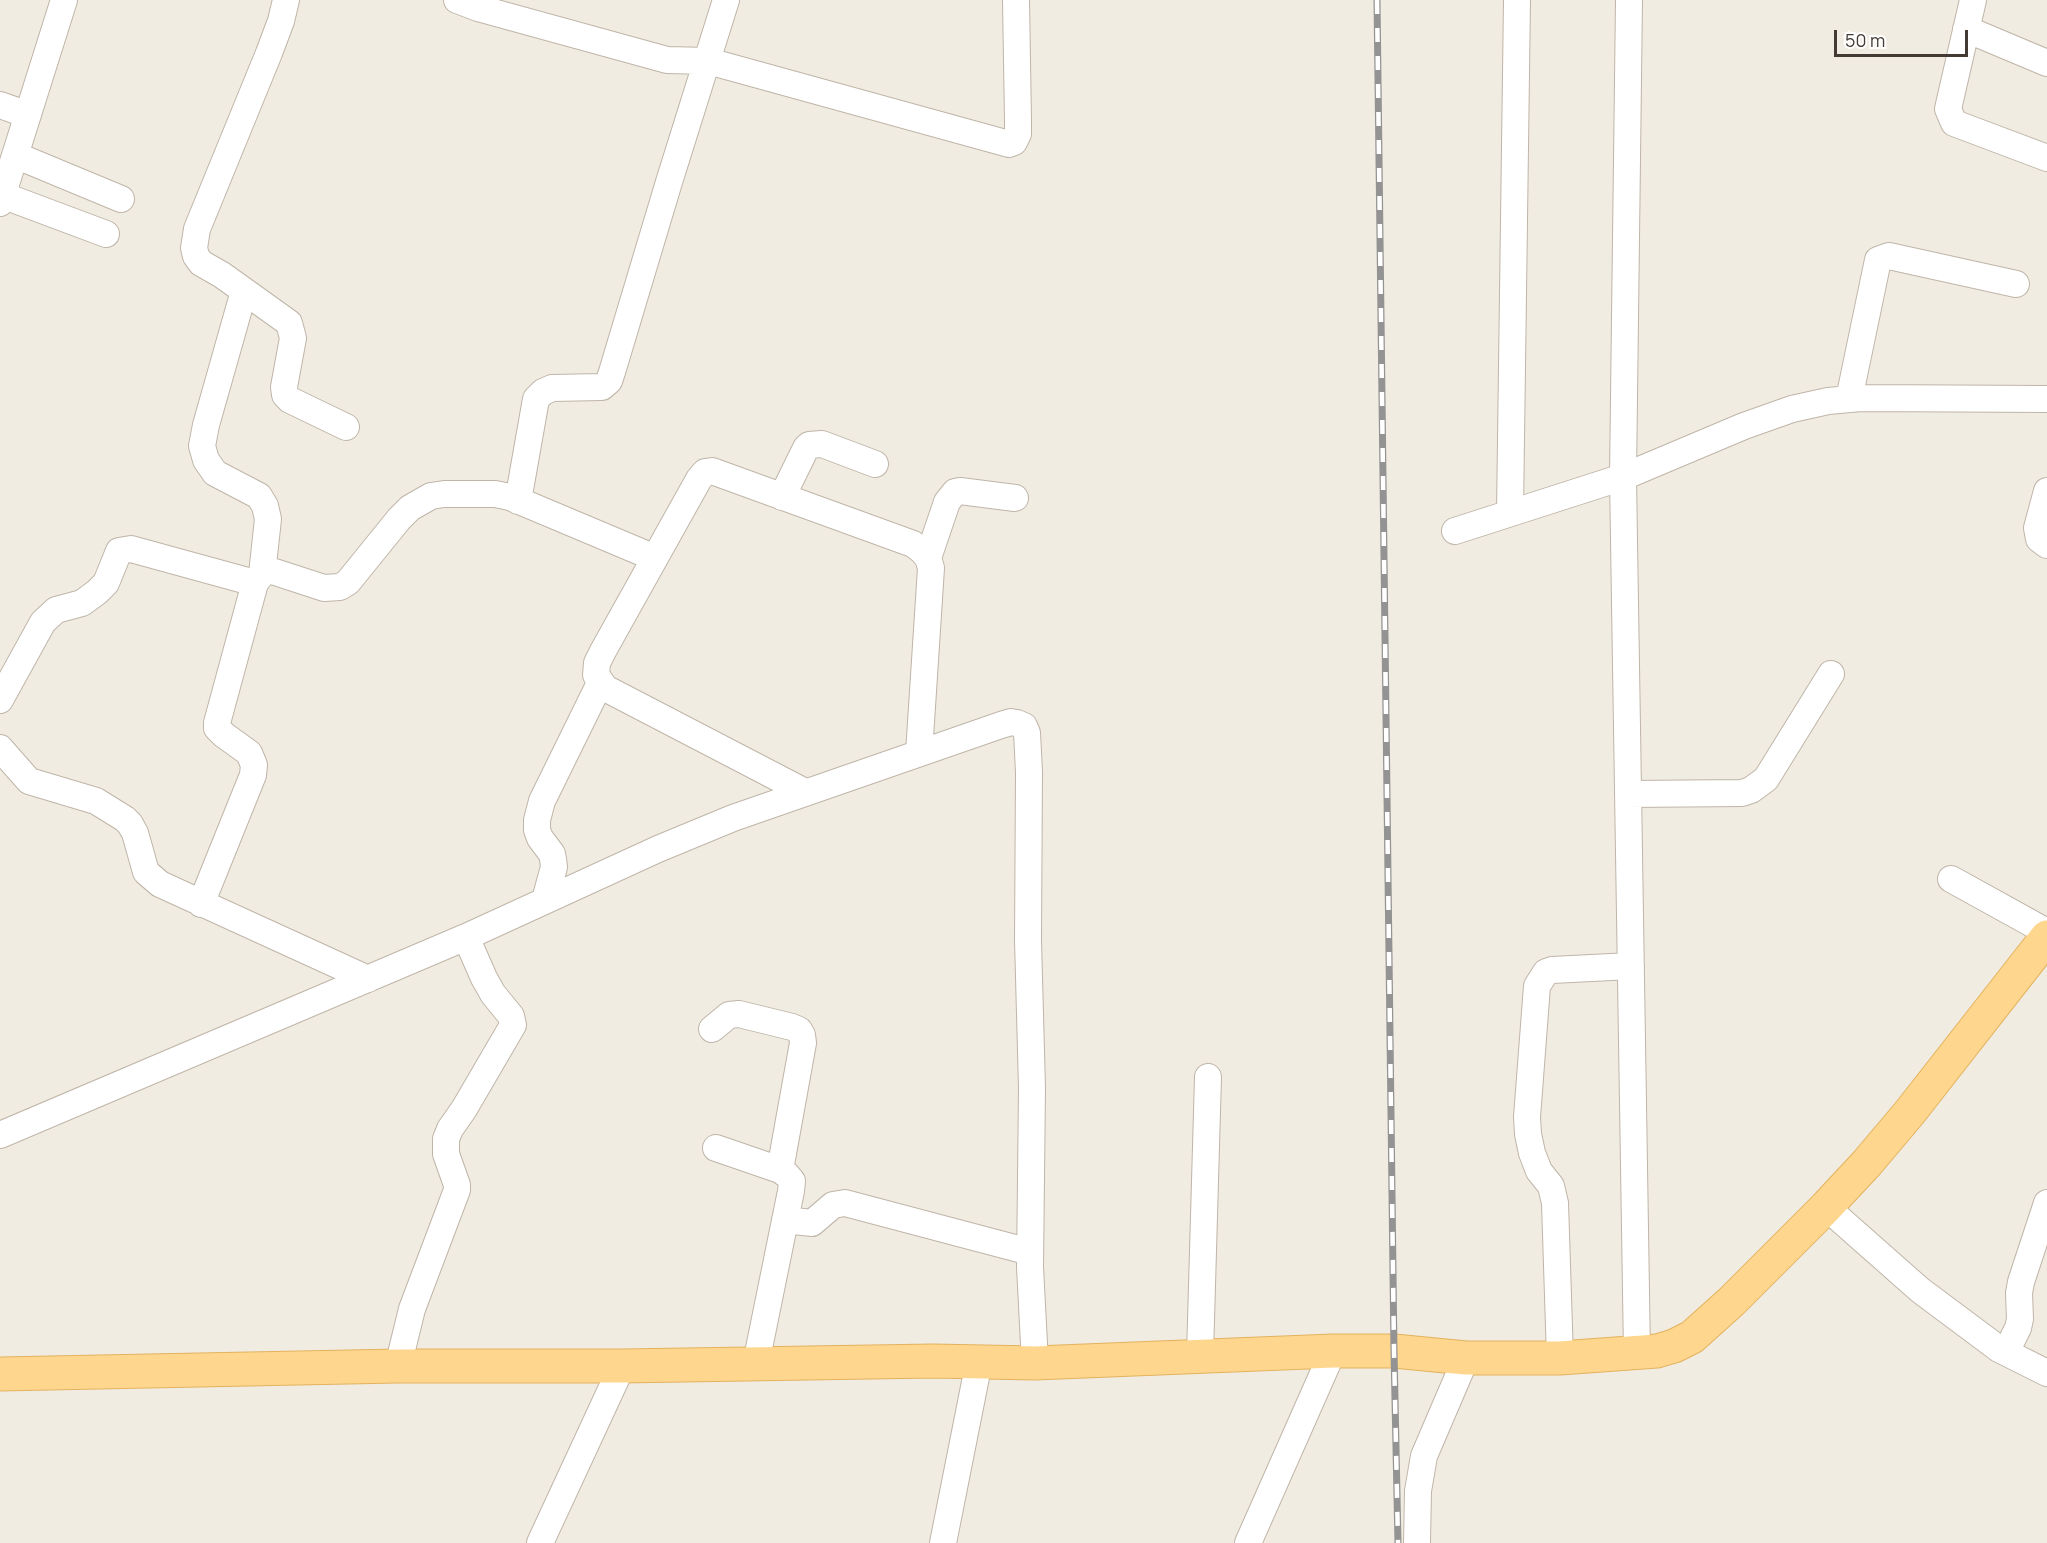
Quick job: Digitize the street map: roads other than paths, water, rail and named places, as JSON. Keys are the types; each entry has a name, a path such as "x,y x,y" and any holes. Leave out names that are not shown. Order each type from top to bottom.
{"main road":[{"path":"0,1374 398,1366 622,1366 933,1361 1035,1363 1333,1351 1394,1351 1466,1358 1560,1358 1637,1353 1674,1346 1692,1336 1732,1301 1867,1163 1910,1112 2047,937"}],"street":[{"path":"64,0 1,199 106,234"},
{"path":"286,0 281,21 197,229 196,256 201,263 285,320 292,329 293,338 284,387 285,394 290,400 346,427"},
{"path":"457,0 478,8 667,60 708,61 1009,144 1014,142 1018,134 1016,0"},
{"path":"518,501 536,399 543,392 552,388 602,387 609,381 726,0"},
{"path":"1510,513 1517,0"},
{"path":"1629,0 1623,477 1637,1353"},
{"path":"1973,0 1948,109 1954,123 2047,158"},
{"path":"1966,29 2047,63"},
{"path":"0,105 28,115"},
{"path":"15,155 121,199"},
{"path":"1849,399 1878,260 1889,256 2016,284"},
{"path":"201,904 253,775 254,765 249,753 224,735 217,728 217,723 258,578 268,519 265,506 259,496 215,473 206,460 202,446 244,291"},
{"path":"1455,531 1623,477 1775,415 1819,403 1849,399 2047,399"},
{"path":"782,497 806,448 813,444 822,444 875,464"},
{"path":"805,792 604,688 596,675 597,663 654,558 705,472 712,471 913,543 928,558 931,568 919,753"},
{"path":"2047,491 2037,528 2039,539 2047,545"},
{"path":"928,558 947,502 955,492 1015,498"},
{"path":"0,700 43,622 56,610 81,603 97,592 106,583 119,551 131,549 258,578 268,571 275,572 324,588 340,587 348,582 399,519 421,501 431,496 471,493 495,494 518,501 654,558"},
{"path":"1628,794 1742,793 1751,790 1766,779 1832,674"},
{"path":"545,900 554,859 540,838 537,820 543,801 600,682"},
{"path":"0,1135 466,937 658,849 733,818 1011,722 1024,726 1027,733 1029,772 1028,940 1032,1088 1030,1252 1035,1363"},
{"path":"0,748 29,781 96,801 125,819 135,833 143,866 149,876 160,884 368,979"},
{"path":"1951,879 2047,932"},
{"path":"398,1366 412,1309 457,1190 446,1154 446,1139 513,1025 511,1016 484,978 466,937"},
{"path":"1560,1358 1555,1203 1551,1186 1539,1171 1532,1154 1528,1134 1527,1117 1537,986 1546,972 1552,970 1631,966"},
{"path":"712,1029 729,1015 739,1014 792,1027 799,1030 802,1035 803,1043 780,1170"},
{"path":"1200,1355 1208,1077"},
{"path":"716,1148 780,1170 792,1181 756,1363"},
{"path":"785,1220 812,1223 833,1204 845,1203 1030,1252"},
{"path":"2006,1352 2018,1328 2021,1282 2047,1203"},
{"path":"1826,1207 1920,1290 2006,1352 2047,1373"},
{"path":"1248,1543 1333,1351"},
{"path":"1417,1543 1418,1491 1424,1456 1466,1358"},
{"path":"944,1543 979,1362"},
{"path":"540,1543 622,1366"}],"railway":[{"path":"1377,0 1398,1543"}]}
